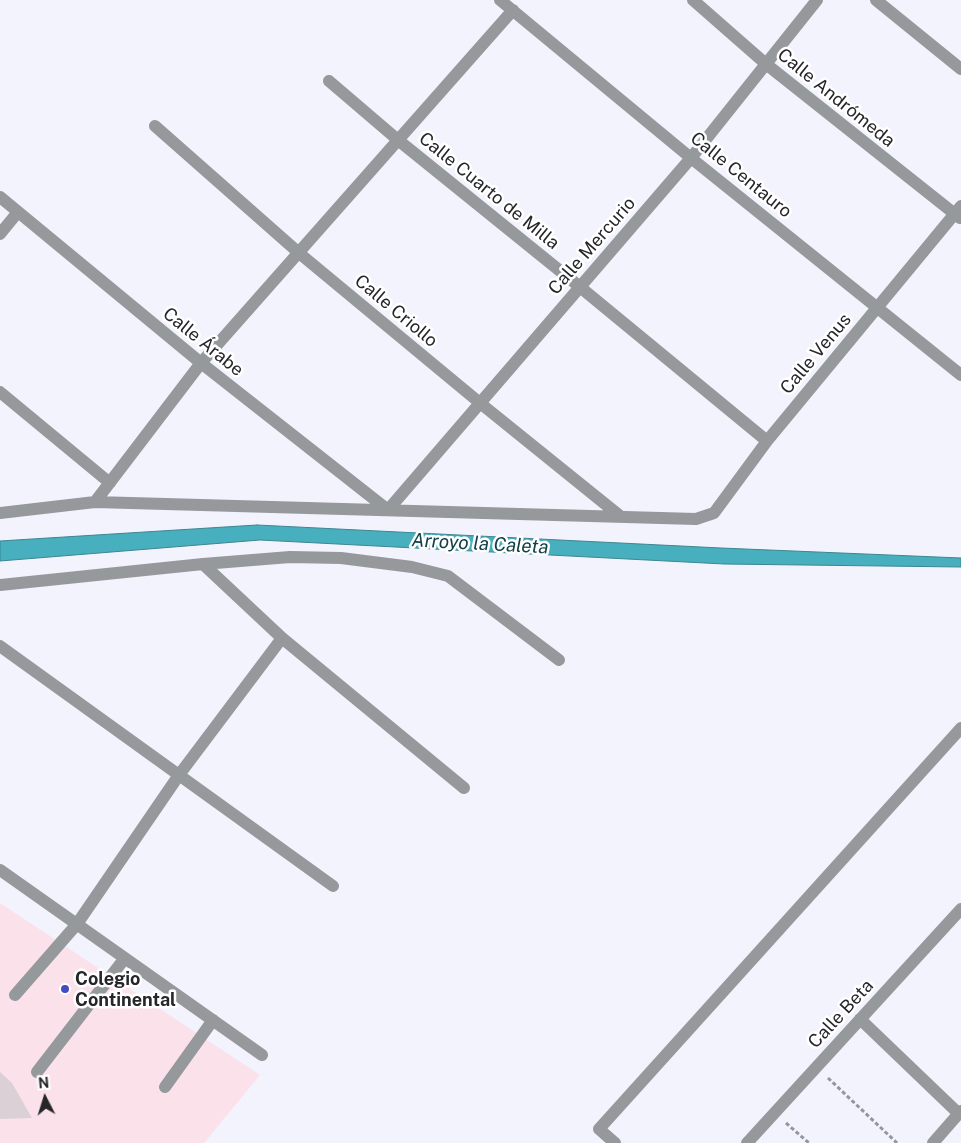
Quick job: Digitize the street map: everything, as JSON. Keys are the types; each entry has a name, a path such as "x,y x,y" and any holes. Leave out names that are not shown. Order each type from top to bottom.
{"street":[{"name":"Calle Centauro","path":"500,0 691,158 961,375"},
{"name":"Calle Andrómeda","path":"693,0 766,64 959,213"},
{"name":"Calle Mercurio","path":"388,510 691,158 817,0"},
{"path":"876,0 961,69"},
{"path":"95,502 201,363 513,10"},
{"name":"Calle Cuarto de Milla","path":"329,81 398,140 767,441"},
{"name":"Calle Criollo","path":"155,126 299,253 620,516"},
{"name":"Calle Árabe","path":"0,197 201,363 388,510"},
{"path":"0,234 18,212"},
{"name":"Calle Venus","path":"620,516 696,519 714,513 767,441 959,213"},
{"path":"0,392 110,482"},
{"path":"0,512 95,502 620,516"},
{"path":"0,585 203,564 290,558 341,558 412,567 448,576 560,660"},
{"path":"203,564 282,638 464,788"},
{"path":"15,995 77,924 179,775 282,638"},
{"path":"0,646 333,886"},
{"path":"614,1143 599,1130 961,728"},
{"path":"0,870 262,1055"},
{"name":"Calle Beta","path":"747,1143 961,909"},
{"path":"37,1072 125,958"},
{"path":"860,1019 960,1112 932,1143"},
{"path":"165,1087 214,1020"}],"path":[{"path":"816,1067 897,1143"},
{"path":"774,1113 809,1143"}],"shaded area":[{"name":"Colegio Continental","path":"0,903 260,1075 204,1143 0,1143"}],"water":[{"name":"Arroyo la Caleta","path":"257,525 961,558 961,567 724,564 260,540 0,561 0,541"}],"building":[{"path":"0,1072 12,1083 32,1118 0,1119"}],"place":[{"name":"Colegio Continental","path":"65,989"}]}
